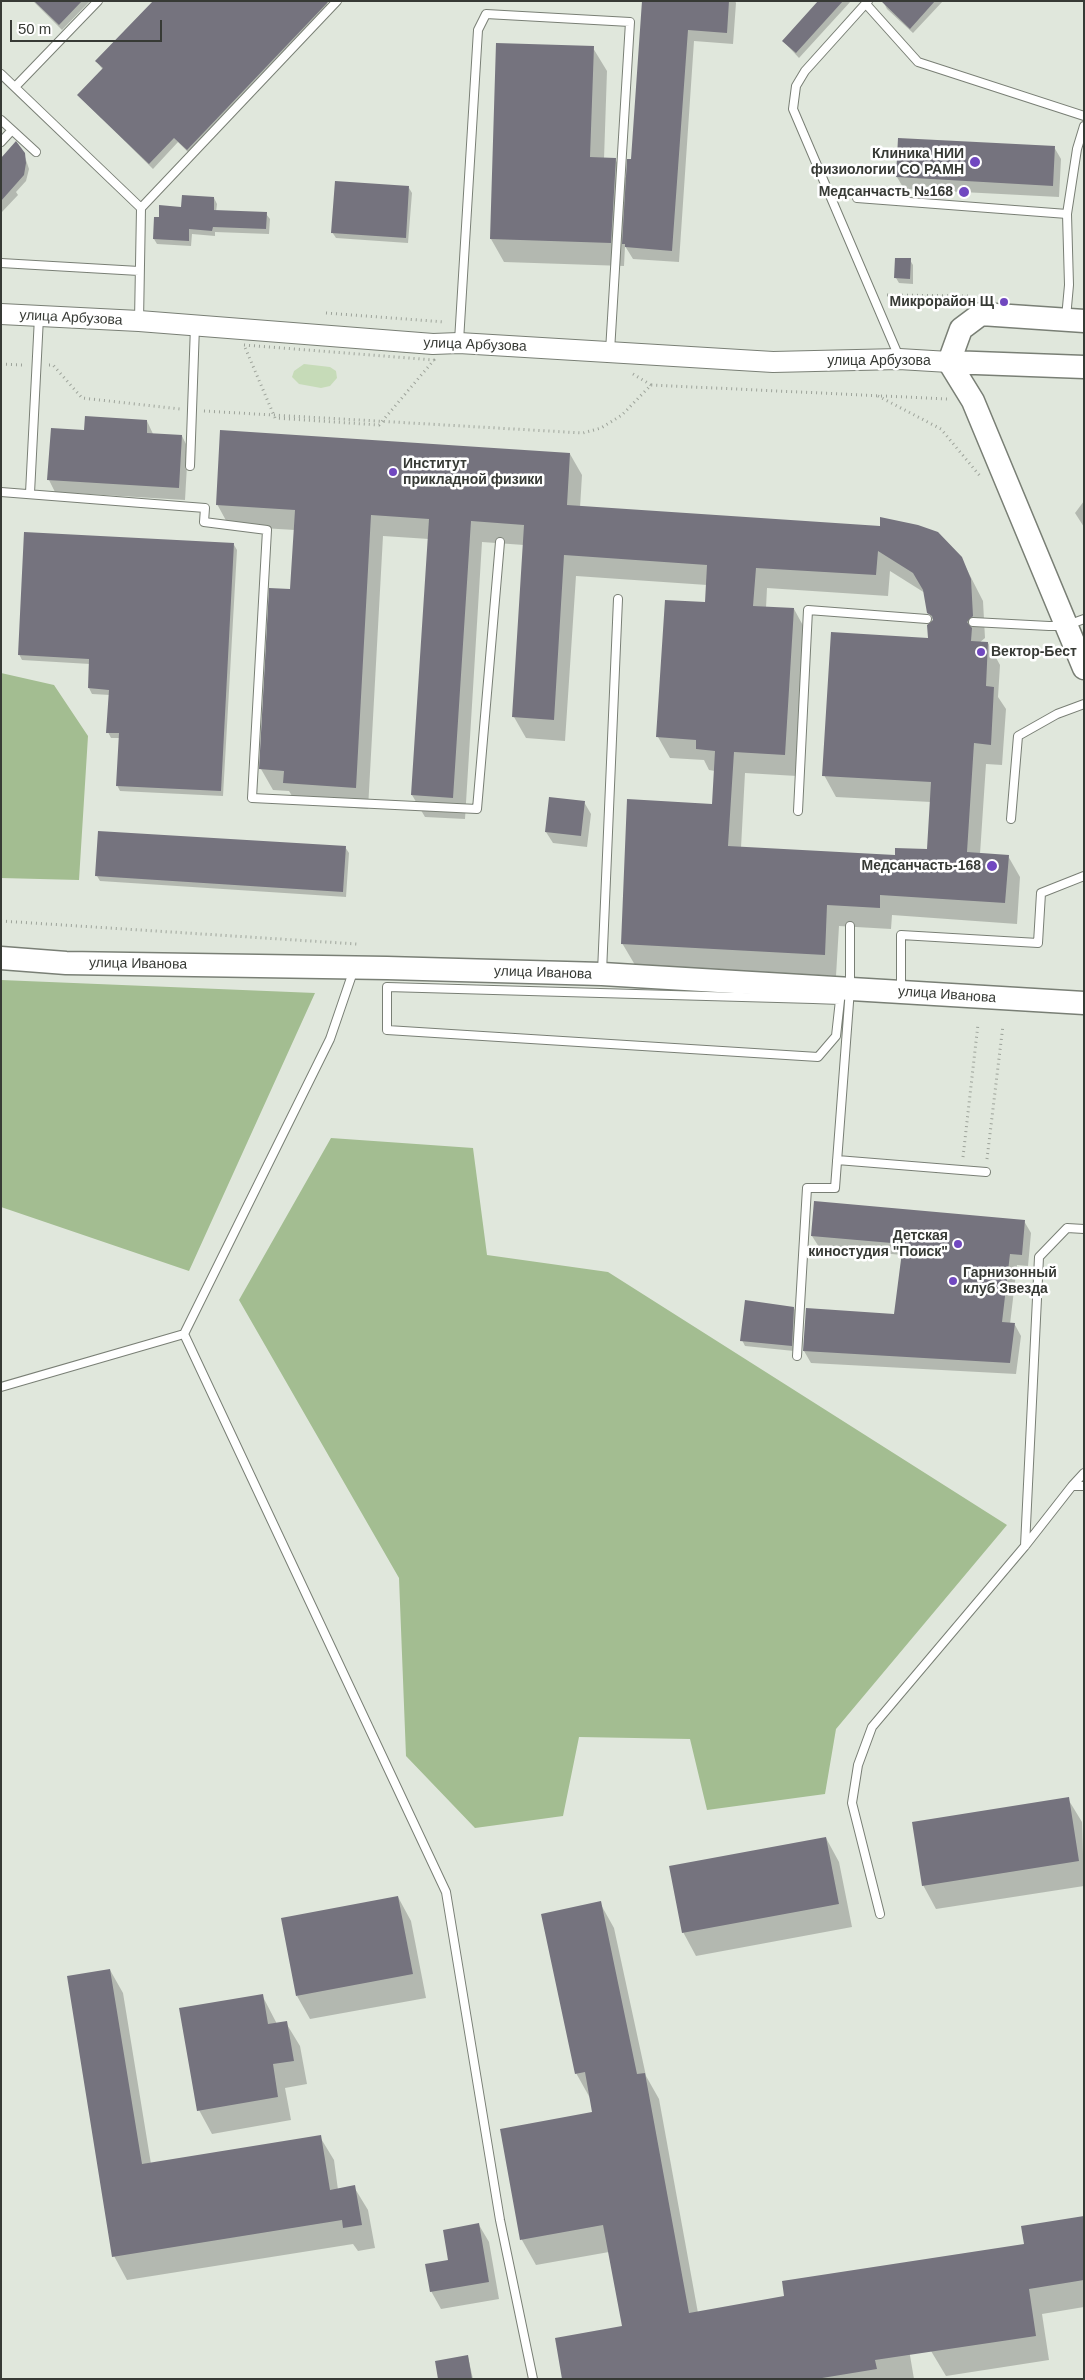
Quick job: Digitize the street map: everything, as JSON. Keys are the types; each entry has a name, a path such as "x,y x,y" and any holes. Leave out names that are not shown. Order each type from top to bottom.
{"main road":[{"name":"улица Арбузова","path":"1075,320 981,314 960,329 949,362 1084,367"},
{"path":"949,362 973,401 1074,622 1084,668"},
{"name":"улица Иванова","path":"1,958 66,963 355,967 602,974 1084,1003"}],"street":[{"name":"улица Арбузова","path":"1,314 139,321 433,344 459,342 773,362 899,359 949,362"}],"lane":[{"path":"15,87 98,1"},
{"path":"139,321 141,208 337,1"},
{"path":"899,359 792,109 796,86 805,70 867,2 918,62 1084,116"},
{"path":"459,342 478,30 486,14 630,22 610,351"},
{"path":"1,74 141,208"},
{"path":"1,120 36,152"},
{"path":"1075,320 1069,285 1067,214 1077,149 1084,126"},
{"path":"1,142 12,130"},
{"path":"857,198 1067,214"},
{"path":"1,263 139,271"},
{"path":"30,493 39,317"},
{"path":"190,466 195,326"},
{"path":"1,492 205,508 204,522 267,530 252,798 477,809 500,542"},
{"path":"602,974 618,599"},
{"path":"798,811 808,610 927,618"},
{"path":"972,622 1074,622"},
{"path":"1011,819 1018,736 1057,714 1084,704"},
{"path":"900,992 901,935 1038,943 1041,893 1084,876"},
{"path":"796,1356 807,1188 835,1188 850,989 850,926"},
{"path":"1,1387 184,1334 330,1039 355,967"},
{"path":"387,987 840,1000 836,1036 818,1057 387,1030 387,987"},
{"path":"837,1160 986,1172"},
{"path":"1025,1546 1039,1257 1067,1228 1084,1229"},
{"path":"184,1334 446,1892 500,2220 533,2379"},
{"path":"880,1914 852,1803 858,1765 872,1727 1084,1473"},
{"path":"1072,1486 1084,1486"}],"path":[{"path":"872,295 977,296"},
{"path":"244,345 434,360 378,425 276,418 244,345"},
{"path":"1,364 53,365 82,398 192,410 583,433 601,428 622,415 651,384 955,400"},
{"path":"877,395 941,429 981,478"},
{"path":"1,921 360,944"},
{"path":"961,1171 978,1024"},
{"path":"986,1172 1003,1025"}],"green space":[{"path":"304,364 330,367 336,371 337,378 330,386 321,388 299,384 292,377 294,371"},
{"path":"1,673 54,685 88,736 79,880 1,878"},
{"path":"1,980 315,993 189,1271 1,1207"},
{"path":"331,1138 473,1148 487,1255 608,1272 1007,1525 836,1729 825,1794 707,1810 690,1739 579,1737 563,1816 475,1828 406,1756 399,1578 239,1300"}],"building":[{"path":"34,1 82,1 59,25"},
{"path":"153,1 329,1 187,150 174,138 149,164 77,95 103,68 95,61"},
{"path":"642,1 729,1 727,33 688,30 672,251 625,247 625,244 622,244 627,159 631,159"},
{"path":"818,1 843,1 796,53 782,41"},
{"path":"881,1 935,1 910,29"},
{"path":"496,43 594,46 590,157 616,158 611,243 490,239"},
{"name":"Клиника НИИ физиологии СО РАМН","path":"898,138 1055,146 1053,186 896,177"},
{"path":"16,141 25,153 24,175 1,201 1,158"},
{"path":"335,181 409,186 406,238 331,233"},
{"path":"182,195 214,197 214,210 267,212 266,229 213,227 212,231 189,229 189,241 153,239 154,217 159,217 159,205 181,207"},
{"path":"895,258 911,258 910,279 894,278"},
{"path":"85,416 147,420 147,433 182,435 179,488 47,480 51,428 84,430"},
{"path":"220,430 570,453 567,505 880,526 880,517 918,525 938,532 962,557 971,579 973,616 967,622 972,628 971,641 988,642 986,686 994,687 991,745 974,743 967,852 1009,855 1005,903 880,895 880,908 827,905 825,955 621,944 627,799 712,804 715,751 696,749 696,740 656,737 665,600 705,602 707,565 564,555 554,720 512,717 524,525 471,521 453,798 411,795 429,519 371,515 356,788 283,783 284,771 259,769 269,588 290,589 295,510 216,505","holes":["878,551 913,573 923,590 927,613 932,616 933,620 927,625 928,638 831,632 822,776 931,782 927,849 895,848 895,855 728,846 734,752 785,755 794,608 753,606 756,568 876,575"]},
{"path":"24,532 234,543 221,791 116,786 119,733 106,733 109,690 88,688 89,659 18,655"},
{"path":"549,797 585,801 581,836 545,832"},
{"path":"98,831 346,846 343,892 95,876"},
{"name":"Гарнизонный клуб Звезда","path":"814,1201 1025,1220 1022,1255 1010,1254 1002,1322 1015,1323 1010,1363 803,1351 806,1308 894,1314 903,1244 811,1236"},
{"path":"745,1300 794,1307 792,1346 740,1341"},
{"path":"1069,1797 1079,1861 922,1886 912,1822"},
{"path":"826,1837 839,1904 682,1933 669,1866"},
{"path":"398,1896 413,1974 296,1996 281,1918"},
{"path":"601,1901 637,2074 645,2073 689,2313 784,2296 782,2281 1024,2244 1021,2226 1084,2216 1084,2280 1029,2289 1036,2336 875,2360 877,2369 816,2379 562,2379 555,2338 622,2326 603,2225 520,2240 500,2129 592,2112 585,2072 575,2074 541,1914"},
{"path":"110,1969 142,2164 321,2135 330,2190 355,2185 362,2225 343,2228 342,2220 112,2257 67,1976"},
{"path":"263,1994 268,2024 287,2021 294,2061 273,2064 278,2097 197,2111 179,2008"},
{"path":"479,2223 489,2282 430,2292 425,2264 448,2260 443,2230"},
{"path":"468,2355 472,2379 438,2379 435,2361"}],"place":[{"name":"Клиника НИИ физиологии СО РАМН","path":"975,162"},
{"name":"Медсанчасть №168","path":"964,192"},
{"name":"Микрорайон Щ","path":"1004,302"},
{"name":"Институт прикладной физики","path":"393,472"},
{"name":"Вектор-Бeст","path":"981,652"},
{"name":"Медсанчасть-168","path":"992,866"},
{"name":"Детская киностудия \"Поиск\"","path":"958,1244"},
{"name":"Гарнизонный клуб Звезда","path":"953,1281"}]}
